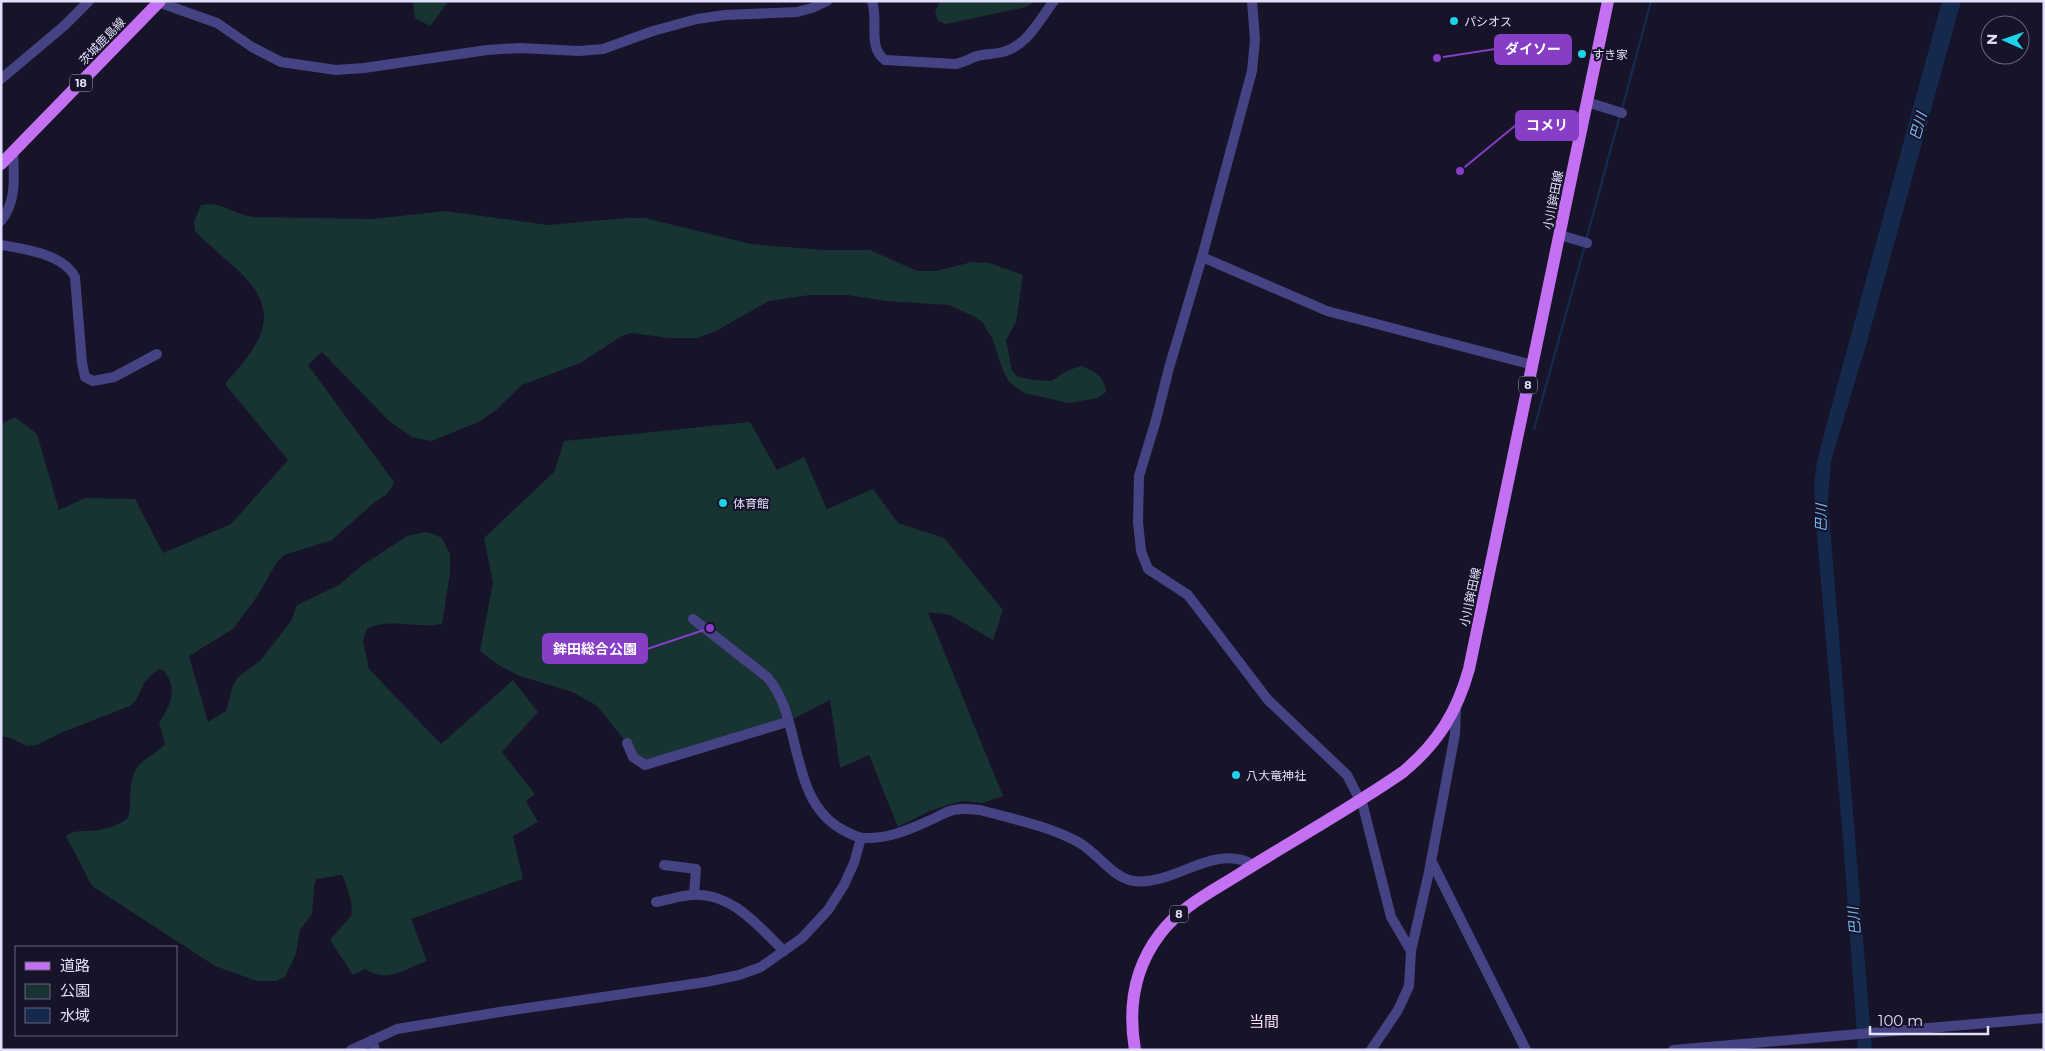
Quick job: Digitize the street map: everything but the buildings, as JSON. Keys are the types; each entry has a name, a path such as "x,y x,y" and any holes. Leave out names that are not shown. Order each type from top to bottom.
{"main road":[{"name":"小川鉾田線","path":"1135,1050 1132,1028 1135,988 1142,967 1158,936 1176,916 1385,784 1420,757 1442,731 1456,709 1469,669 1608,1"},
{"name":"茨城鹿島線","path":"1,164 158,2"}],"street":[{"path":"1,79 64,26 89,1"},
{"path":"158,2 217,23 252,47 281,62 336,70 364,68 487,50 520,48 579,51 603,49 653,31 697,19 733,14 797,12 827,1"},
{"path":"872,1 875,16 875,48 880,57 890,62 955,64 976,56 1003,52 1016,47 1031,34 1038,21 1054,1"},
{"path":"1252,1 1255,40 1252,70 1202,257 1139,476 1138,522 1141,551 1148,568 1188,595 1268,700 1347,775 1364,806 1392,917 1411,951"},
{"path":"1587,102 1620,112"},
{"path":"1,221 11,206 14,182 13,152"},
{"path":"1560,236 1585,242"},
{"path":"1,245 33,252 70,267 75,277 82,363 85,377 93,381 114,377 157,354"},
{"path":"1202,257 1327,311 1533,365"},
{"path":"693,619 776,687 807,787 827,820 861,838 890,837 953,810 967,808 980,810 1060,834 1089,848 1123,877 1131,880 1156,880 1191,866 1216,860 1238,858 1254,865"},
{"path":"1371,1050 1398,1010 1406,994 1410,976 1411,951 1431,860 1455,734 1456,709"},
{"path":"627,743 633,757 645,765 787,722"},
{"path":"351,1050 373,1045 397,1029 421,1024 726,978 761,967 809,932 836,898 854,863 861,838"},
{"path":"1431,860 1526,1050"},
{"path":"664,865 696,868 694,895"},
{"path":"656,902 694,895 720,899 732,904 784,951"},
{"path":"1673,1050 2044,1018"}],"green space":[{"path":"413,1 449,1 430,26 415,18"},
{"path":"945,1 1036,1 1026,7 946,24 938,21 935,12 939,3"},
{"path":"210,204 253,217 373,219 445,211 548,225 645,218 751,244 824,250 870,250 917,271 936,271 972,262 989,263 1023,275 1016,322 1006,340 1012,371 1019,377 1051,381 1069,370 1081,366 1091,370 1101,378 1106,392 1098,398 1069,403 1024,393 1009,382 992,338 982,322 975,317 949,305 885,301 848,295 810,295 769,301 716,331 697,338 669,338 631,333 622,336 580,363 522,385 496,410 479,422 431,441 412,437 389,421 322,352 308,365 394,482 387,493 332,540 284,555 277,562 256,598 233,629 189,656 208,722 226,711 233,685 238,677 260,661 291,621 297,605 339,585 361,566 407,536 425,532 433,534 442,538 450,554 450,573 442,624 394,623 367,629 363,641 369,669 441,744 513,680 538,712 502,752 535,794 526,801 538,822 513,836 523,879 411,919 427,961 396,974 381,975 365,969 353,975 330,940 351,916 352,911 351,900 342,875 316,879 312,914 300,930 296,954 285,977 276,981 257,981 215,966 92,886 66,836 77,832 110,827 128,818 131,783 136,770 143,761 165,744 159,723 167,710 172,691 169,678 164,671 159,669 149,677 136,700 130,706 63,732 37,745 27,746 11,738 1,736 1,424 15,417 37,434 59,510 85,498 135,499 163,553 231,524 288,460 225,384 252,351 263,327 264,314 261,301 249,282 195,231 194,222 201,205"},
{"path":"750,422 777,470 804,457 827,509 873,489 898,523 944,538 1003,610 993,640 950,615 928,612 1003,796 983,803 963,801 948,805 930,811 898,827 869,755 840,768 830,700 787,722 645,765 596,705 572,692 517,675 497,664 480,651 493,582 484,538 554,472 564,441"}],"water":[{"name":"巴川","path":"1942,1 1961,1 1867,342 1831,461 1828,500 1872,1050 1858,1050 1814,484 1817,462 1828,419"}],"waterway":[{"path":"1622,109 1651,1"},
{"path":"1586,240 1620,115"},
{"path":"1534,429 1585,245"}],"place":[{"name":"パシオス","path":"1454,21"},
{"name":"すき家","path":"1582,54"},
{"name":"ダイソー","path":"1437,58"},
{"name":"コメリ","path":"1460,171"},
{"name":"体育館","path":"723,503"},
{"name":"鉾田総合公園","path":"710,628"},
{"name":"八大竜神社","path":"1236,775"}],"district":[{"name":"当間","path":"1264,1021"}]}
